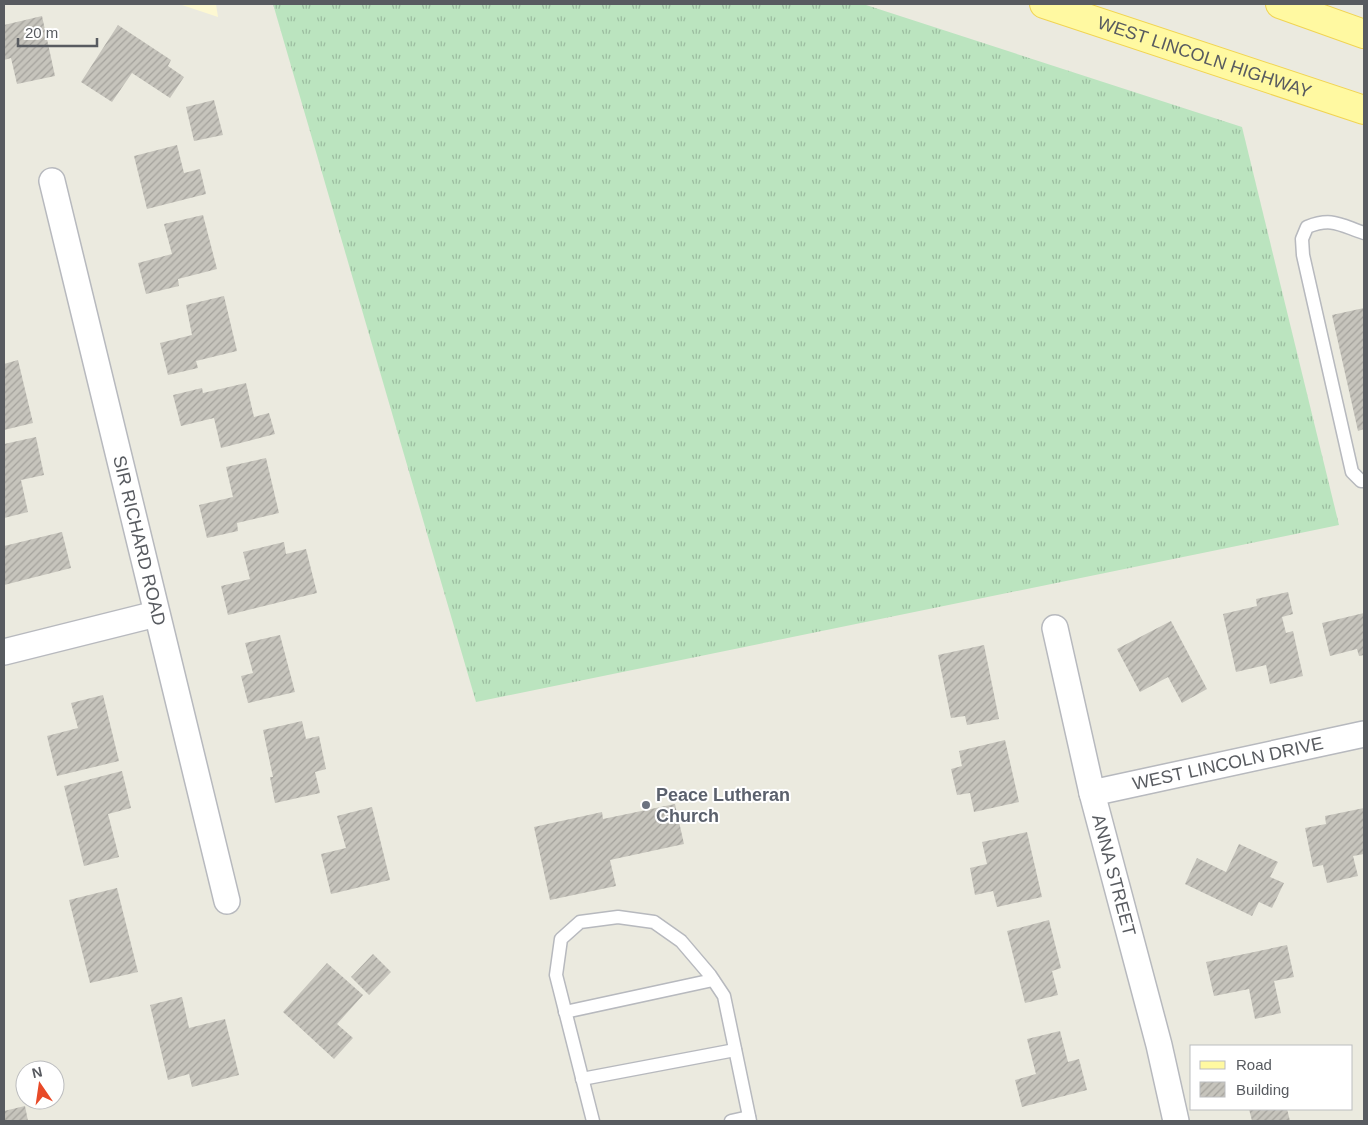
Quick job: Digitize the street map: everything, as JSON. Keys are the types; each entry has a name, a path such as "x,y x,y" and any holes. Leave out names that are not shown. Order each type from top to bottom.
{"main road":[{"name":"WEST LINCOLN HIGHWAY","path":"1044,4 1364,110"},
{"path":"1280,4 1364,34"}],"street":[{"name":"SIR RICHARD ROAD","path":"52,181 227,901"},
{"path":"4,652 156,614"},
{"name":"ANNA STREET","path":"1055,628 1092,793 1159,1046 1176,1121"},
{"name":"WEST LINCOLN DRIVE","path":"1092,793 1364,734"}],"lane":[{"path":"1364,233 1332,222 1321,222 1307,227 1302,239 1302,255 1352,472 1361,481 1364,481"},
{"path":"593,1121 556,975 562,939 580,922 618,917 654,922 682,941 724,996 750,1119 731,1121"},
{"path":"566,1012 713,980"},
{"path":"582,1079 735,1050"}],"shaded area":[{"path":"179,4 216,4 218,17"}],"green space":[{"path":"273,4 863,4 1242,127 1339,525 476,702"}],"building":[{"path":"42,16 55,76 17,84 11,58 4,60 4,25"},
{"path":"118,25 171,60 168,66 184,77 170,98 132,73 112,102 81,82"},
{"path":"214,100 223,135 194,141 186,107"},
{"path":"177,145 184,173 200,169 206,194 147,209 134,156"},
{"path":"203,215 217,269 178,279 179,286 146,294 138,263 172,254 164,224"},
{"path":"224,296 237,351 196,361 198,368 168,375 160,343 192,335 186,305"},
{"path":"1364,308 1364,429 1358,431 1332,315"},
{"path":"18,360 33,423 4,430 4,364"},
{"path":"246,383 254,417 269,413 275,434 221,448 214,418 181,426 173,395 202,388 203,393"},
{"path":"36,437 44,475 21,480 28,512 4,518 4,444"},
{"path":"266,458 279,513 237,523 238,531 207,538 199,505 233,497 226,467"},
{"path":"62,532 71,568 4,585 4,546"},
{"path":"284,542 286,554 306,549 317,593 228,615 221,586 250,579 243,552"},
{"path":"1288,592 1293,614 1282,617 1286,633 1293,631 1303,676 1270,684 1266,665 1236,672 1223,614 1257,606 1256,599"},
{"path":"1364,613 1364,655 1359,656 1357,649 1330,656 1322,623"},
{"path":"1171,621 1207,689 1182,703 1168,677 1140,692 1117,649"},
{"path":"280,635 295,692 248,703 241,676 253,673 245,643"},
{"path":"984,645 999,719 967,725 965,716 951,718 938,655"},
{"path":"103,695 119,761 57,776 47,736 78,728 71,703"},
{"path":"302,721 306,739 319,736 326,769 315,772 320,793 275,803 270,777 273,777 263,730"},
{"path":"1005,740 1019,802 974,812 970,793 957,795 951,769 962,766 959,751"},
{"path":"122,771 131,808 108,814 119,857 84,866 64,786"},
{"path":"675,804 684,844 610,860 616,886 550,900 534,827 602,812 603,819"},
{"path":"372,807 390,880 331,894 321,854 346,848 337,816"},
{"path":"1364,808 1364,854 1353,856 1358,876 1327,883 1323,865 1313,867 1305,828 1326,824 1325,816"},
{"path":"1027,832 1042,897 997,907 993,891 975,895 970,868 987,864 982,842"},
{"path":"1239,844 1278,862 1270,877 1284,883 1272,908 1259,902 1252,916 1185,884 1197,858 1226,872"},
{"path":"117,888 138,972 90,983 69,900"},
{"path":"1049,920 1061,968 1052,971 1058,995 1025,1003 1007,931"},
{"path":"1287,945 1294,977 1274,981 1281,1013 1255,1019 1249,989 1214,996 1206,962"},
{"path":"373,954 391,972 369,995 351,977"},
{"path":"327,963 363,995 337,1024 353,1038 334,1059 283,1012"},
{"path":"182,997 189,1028 225,1019 239,1075 192,1087 189,1074 168,1080 150,1005"},
{"path":"1060,1031 1068,1062 1079,1059 1087,1090 1022,1107 1015,1080 1036,1074 1027,1039"},
{"path":"15,1108 15,1110 26,1110 28,1121 4,1121 4,1111"},
{"path":"1249,1110 1287,1110 1290,1121 1252,1121"}],"place":[{"name":"Peace Lutheran Church","path":"646,805"}]}
